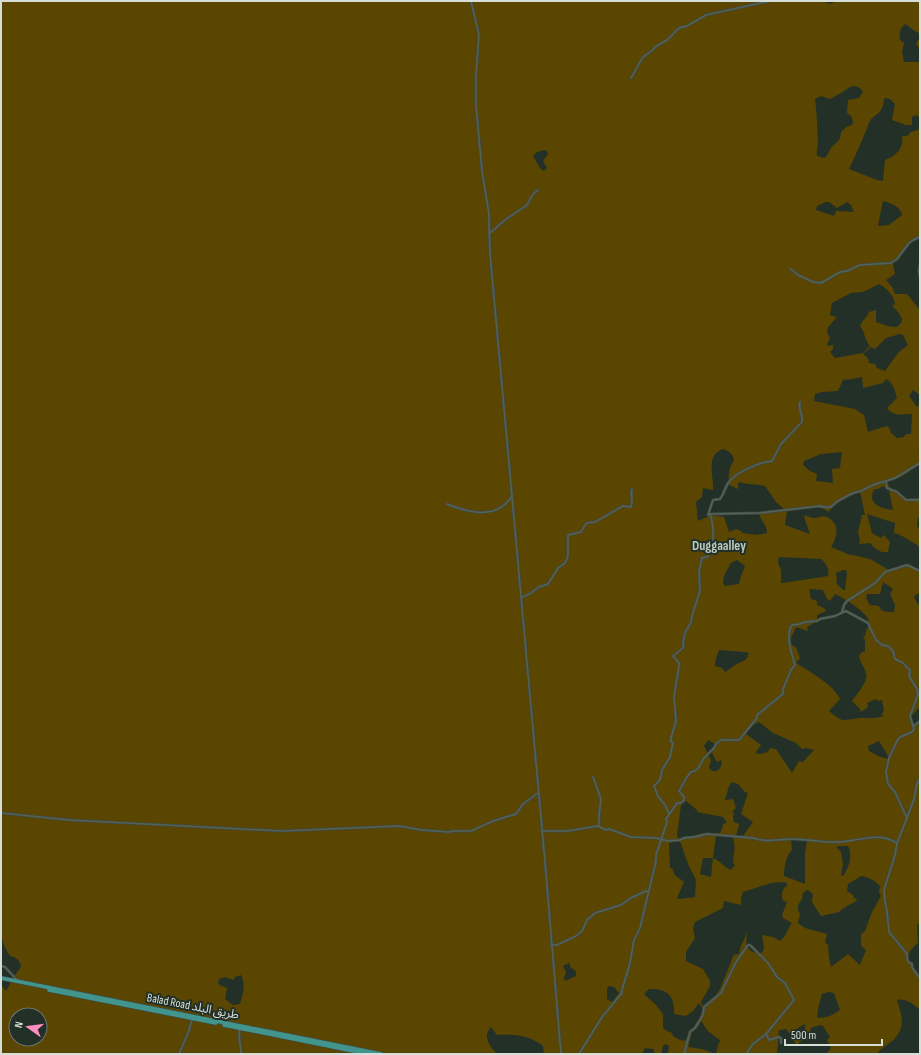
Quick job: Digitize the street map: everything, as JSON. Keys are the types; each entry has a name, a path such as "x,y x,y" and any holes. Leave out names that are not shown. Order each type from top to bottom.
{"highway":[{"name":"Balad Road طريق البلد","path":"1,980 381,1054"},
{"name":"Balad Road طريق البلد","path":"192,1017 368,1054"}],"street":[{"path":"471,1 479,35 476,75 476,105 482,171 490,214 490,253 542,832 560,1054"},
{"path":"631,78 643,57 655,47 667,40 679,28 686,26 706,15 770,1"},
{"path":"490,232 526,205 533,194 538,190"},
{"path":"791,269 798,275 813,282 821,283 840,272 847,271 860,265 891,263 897,259 913,240 920,237"},
{"path":"920,264 918,270 920,278"},
{"path":"669,814 654,786 660,780 662,770 670,757 673,743 671,742 671,738 676,721 674,697 679,664 672,656 683,648 684,635 691,622 700,591 699,571 701,559 707,558 711,554 714,534 711,527 713,522 710,514 708,514 712,500 720,499 730,482 751,467 772,461 774,459 781,444 802,422 802,417 798,409 800,402"},
{"path":"710,514 729,515 820,506 824,508 831,507 836,502 853,493 895,478 920,463"},
{"path":"886,481 887,488 898,492 906,500 920,500"},
{"path":"521,598 539,587 548,584 558,568 565,563 568,556 568,535 581,532 584,524 595,522 623,506 631,507 633,500 631,494 632,489"},
{"path":"446,504 461,510 481,513 507,504 512,496"},
{"path":"842,612 847,601 876,583 885,572 907,565 920,571"},
{"path":"579,1054 602,1018 622,993 634,940 640,928 661,840 667,822 666,819 677,803 681,803 684,800 684,796 679,791 687,777 691,772 695,771 699,767 704,758 716,744 724,740 739,740 757,718 757,715 783,694 783,689 791,670 795,665 791,655 792,648 789,643 792,624 817,621 820,618 835,616 842,612 850,612 856,618 868,623 876,640 882,645 888,646 893,651 895,659 903,663 910,670 909,676 918,689 918,695 910,716 914,726"},
{"path":"907,818 895,792 888,784 886,772 889,764 889,758 897,741 900,737 912,732 914,726 920,721"},
{"path":"593,777 601,799 598,826"},
{"path":"920,778 917,784 914,799 897,843 895,856 884,890 888,932 907,954 908,963 912,964 912,968 920,978"},
{"path":"1,813 69,820 282,831 399,826 449,832 471,831 493,821 516,814 523,804 538,793"},
{"path":"542,832 568,831 598,826 606,830 609,829 631,837 661,840 677,840 707,834 769,841 794,839 838,843 879,837 897,843"},
{"path":"551,945 558,945 576,936 582,931 587,920 595,913 621,906 636,895 646,891 648,892"},
{"path":"684,1054 690,1032 695,1028 703,1015 704,1007 721,993 736,962 748,945 750,945 768,963 777,977 785,983 794,1000 766,1034 753,1044 746,1054"},
{"path":"1,966 5,967 17,980"},
{"path":"179,1054 188,1033 192,1017"},
{"path":"240,1028 241,1054"},
{"path":"766,1034 769,1040 779,1037 781,1038 781,1043"}],"shaded area":[{"path":"1,1 823,1 830,4 838,1 920,1 920,38 918,32 914,31 905,24 901,29 900,40 904,43 902,51 904,62 919,62 920,60 920,118 916,115 912,117 912,125 906,125 892,120 895,104 890,99 884,98 882,108 869,123 849,169 883,181 885,160 899,151 902,144 902,136 909,135 909,133 920,129 920,238 912,242 893,264 895,274 886,280 893,288 894,293 907,294 919,309 920,313 920,395 913,390 909,396 917,407 920,403 920,450 918,453 920,455 920,464 901,477 888,482 889,489 897,492 907,499 920,498 920,516 918,518 917,527 920,528 920,547 894,533 895,523 867,514 872,533 881,538 884,535 890,542 888,552 878,550 870,543 859,544 860,541 858,532 862,515 865,515 860,492 851,495 835,505 828,512 825,509 815,507 787,511 785,525 810,534 804,517 805,515 814,518 824,516 827,517 836,527 835,539 831,547 850,555 870,559 889,570 908,564 920,570 920,593 914,596 920,607 920,707 911,716 914,726 920,720 920,923 917,925 918,943 910,950 908,961 913,964 920,976 920,1010 906,1001 897,1000 902,1023 899,1032 894,1039 877,1054 826,1054 831,1048 827,1040 830,1037 823,1026 820,1025 811,1028 809,1034 810,1038 807,1040 802,1040 796,1045 794,1040 802,1034 805,1029 805,1024 789,1033 786,1029 779,1030 777,1054 716,1054 719,1042 721,1041 708,1031 701,1021 697,1028 692,1032 688,1047 702,1049 715,1054 668,1054 669,1046 665,1044 661,1054 655,1054 653,1049 645,1048 642,1054 544,1054 543,1046 538,1042 527,1037 516,1035 497,1035 491,1027 488,1031 487,1038 497,1054 1,1054 1,985 6,991 21,967 19,961 10,956 6,950 1,934","holes":["855,86 860,88 863,92 859,98 848,100 847,113 851,116 853,121 852,125 846,127 841,132 840,139 824,158 817,156 818,141 815,99 821,96 830,99 850,87","544,150 547,151 548,154 543,161 547,168 544,171 540,168 533,156 537,152","883,201 898,208 902,215 889,225 878,225","825,202 829,202 837,208 847,202 851,205 854,212 836,211 834,216 816,210 817,206","879,284 892,295 895,301 895,304 892,306 902,319 901,323 897,327 887,326 876,322 876,310 869,312 860,326 870,346 863,353 835,358 830,352 833,349 833,345 827,346 830,338 827,332 828,327 837,317 830,315 832,303 851,293 863,292","900,334 903,335 908,345 898,353 885,371 877,368 875,364 869,363 868,358 863,354 871,347 875,349 886,338","862,377 863,388 883,383 886,379 888,380 892,384 897,398 887,408 896,414 912,414 911,434 906,434 904,437 897,438 891,433 887,426 868,432 864,415 855,409 814,401 815,394 838,391 843,380","723,449 729,452 734,460 730,468 727,484 738,489 738,484 740,482 765,486 776,502 784,509 756,512 759,514 765,525 767,533 757,535 742,533 736,529 729,532 724,517 711,515 698,521 696,502 702,497 703,488 713,490 712,461 717,452","842,452 840,468 832,469 833,483 816,481 817,474 810,471 803,465 804,461 821,454","883,486 889,490 893,510 876,504 873,501 872,494 875,489","779,557 821,559 828,569 828,576 781,583 781,570 778,563","737,560 745,566 739,584 725,586 723,583 724,576 731,563","846,570 845,590 843,590 836,583 836,573","883,582 893,589 890,594 895,605 894,612 887,612 881,610 879,606 870,605 866,598 867,594 880,594","809,589 823,590 827,599 830,601 835,594 838,595 854,605 869,621 865,636 863,637 865,640 865,651 861,653 859,657 865,671 866,680 852,701 861,712 868,707 867,703 876,699 878,701 882,700 884,710 882,714 883,716 845,720 838,718 829,711 840,699 837,694 821,679 796,663 800,658 796,647 790,644 791,638 796,627 808,631 807,627 814,623 814,620 817,620 817,615 826,611 824,608 817,605 817,601 811,599","719,650 745,652 749,653 747,658 725,672 722,668 715,666","759,722 773,733 796,743 802,749 806,748 814,750 803,762 799,761 792,773 776,749 770,748 768,752 760,754 755,753 761,745 746,734 752,725","708,740 715,744 712,753 717,762 721,760 722,764 716,771 712,771 709,768 711,760 704,746","879,741 888,756 888,759 869,751 868,746","732,782 738,784 745,792 748,793 741,814 753,822 743,836 736,836 739,824 734,822 734,813 732,812 736,808 733,799 725,800 729,786","686,801 697,810 697,812 723,817 727,823 723,824 720,833 703,833 679,839 677,835 681,805","716,836 733,837 735,847 733,863 735,865 731,870 713,858","796,839 807,841 805,853 805,884 784,876 787,858 792,850 791,840","680,841 688,864 696,880 695,897 677,898 684,882 675,875 673,869 670,868 669,843","838,846 848,846 850,853 849,865 843,876 841,875 843,864 841,852 837,848","703,858 713,858 711,877 700,874","861,876 871,879 880,886 879,892 881,896 872,912 865,931 861,934 861,946 866,950 860,965 848,954 831,967 828,944 825,943 827,934 805,928 798,923 800,914 798,905 802,899 803,893 808,890 813,894 812,902 821,916 839,912 856,901 857,899 854,898 853,895 847,891 848,884","771,883 787,883 782,894 783,901 787,902 782,915 783,918 792,923 780,941 773,937 762,935 764,948 762,953 752,952 746,946 747,931 739,954 734,955 720,989 716,995 705,1006 703,1006 701,1002 710,986 710,981 703,969 686,961 686,952 695,938 693,929 695,922 723,908 724,901 741,905 743,892","570,963 570,967 576,971 576,976 565,981 564,978 566,972 563,966","241,975 244,986 240,1004 233,1005 225,999 227,988 218,984 219,979 225,977 234,980 235,977","609,986 614,987 619,993 612,1002 607,999 607,988","649,989 661,990 669,994 673,1002 674,1014 686,1016 693,1011 699,1003 703,1008 700,1017 694,1027 690,1030 686,1040 682,1041 663,1028 663,1014 644,994","829,992 834,993 840,1010 830,1016 817,1018 822,994"]},
{"path":"920,38 920,50 916,43"}],"district":[{"name":"Duggaalley","path":"719,545"}]}
